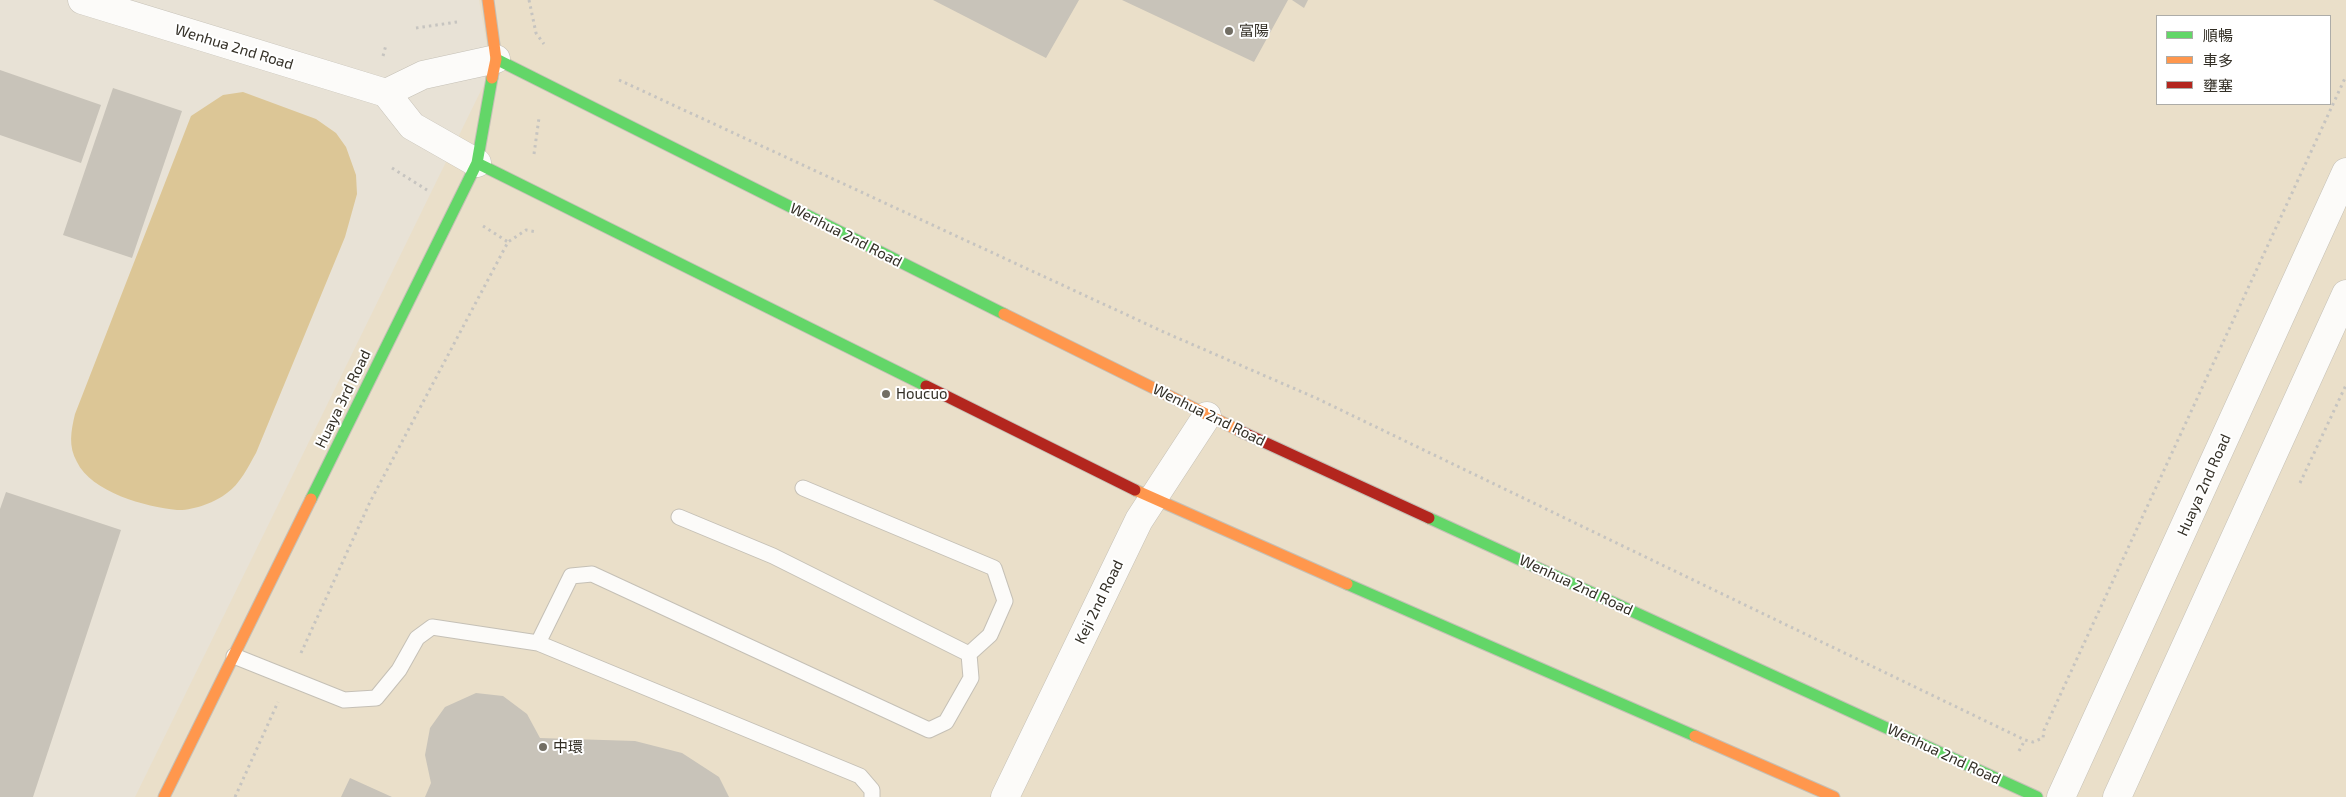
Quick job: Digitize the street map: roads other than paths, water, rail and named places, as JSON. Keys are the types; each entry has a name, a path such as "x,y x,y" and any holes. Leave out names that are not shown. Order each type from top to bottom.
{"street":[{"name":"Wenhua 2nd Road","path":"82,0 386,93"},
{"name":"Huaya 3rd Road","path":"164,797 476,163 496,59 488,0"},
{"name":"Wenhua 2nd Road","path":"496,59 1207,416 2037,797"},
{"path":"496,59 423,75 386,93 412,126 476,163 1153,499 1834,797"},
{"name":"Huaya 2nd Road","path":"2061,797 2346,172"},
{"path":"2117,797 2346,294"},
{"name":"Keji 2nd Road","path":"1005,797 1126,547 1153,499 1207,416"}],"lane":[{"path":"803,488 994,568 1005,600 990,635 969,654"},
{"path":"679,517 773,556 969,654"},
{"path":"538,643 571,576 592,574 929,730 946,722 972,678 969,654"},
{"path":"234,656 344,700 376,698 399,670 417,638 432,627 538,643 783,746 860,776 872,790 872,797"}],"place":[{"name":"富陽","path":"1229,31"},
{"name":"Houcuo","path":"886,394"},
{"name":"中環","path":"543,747"}]}
